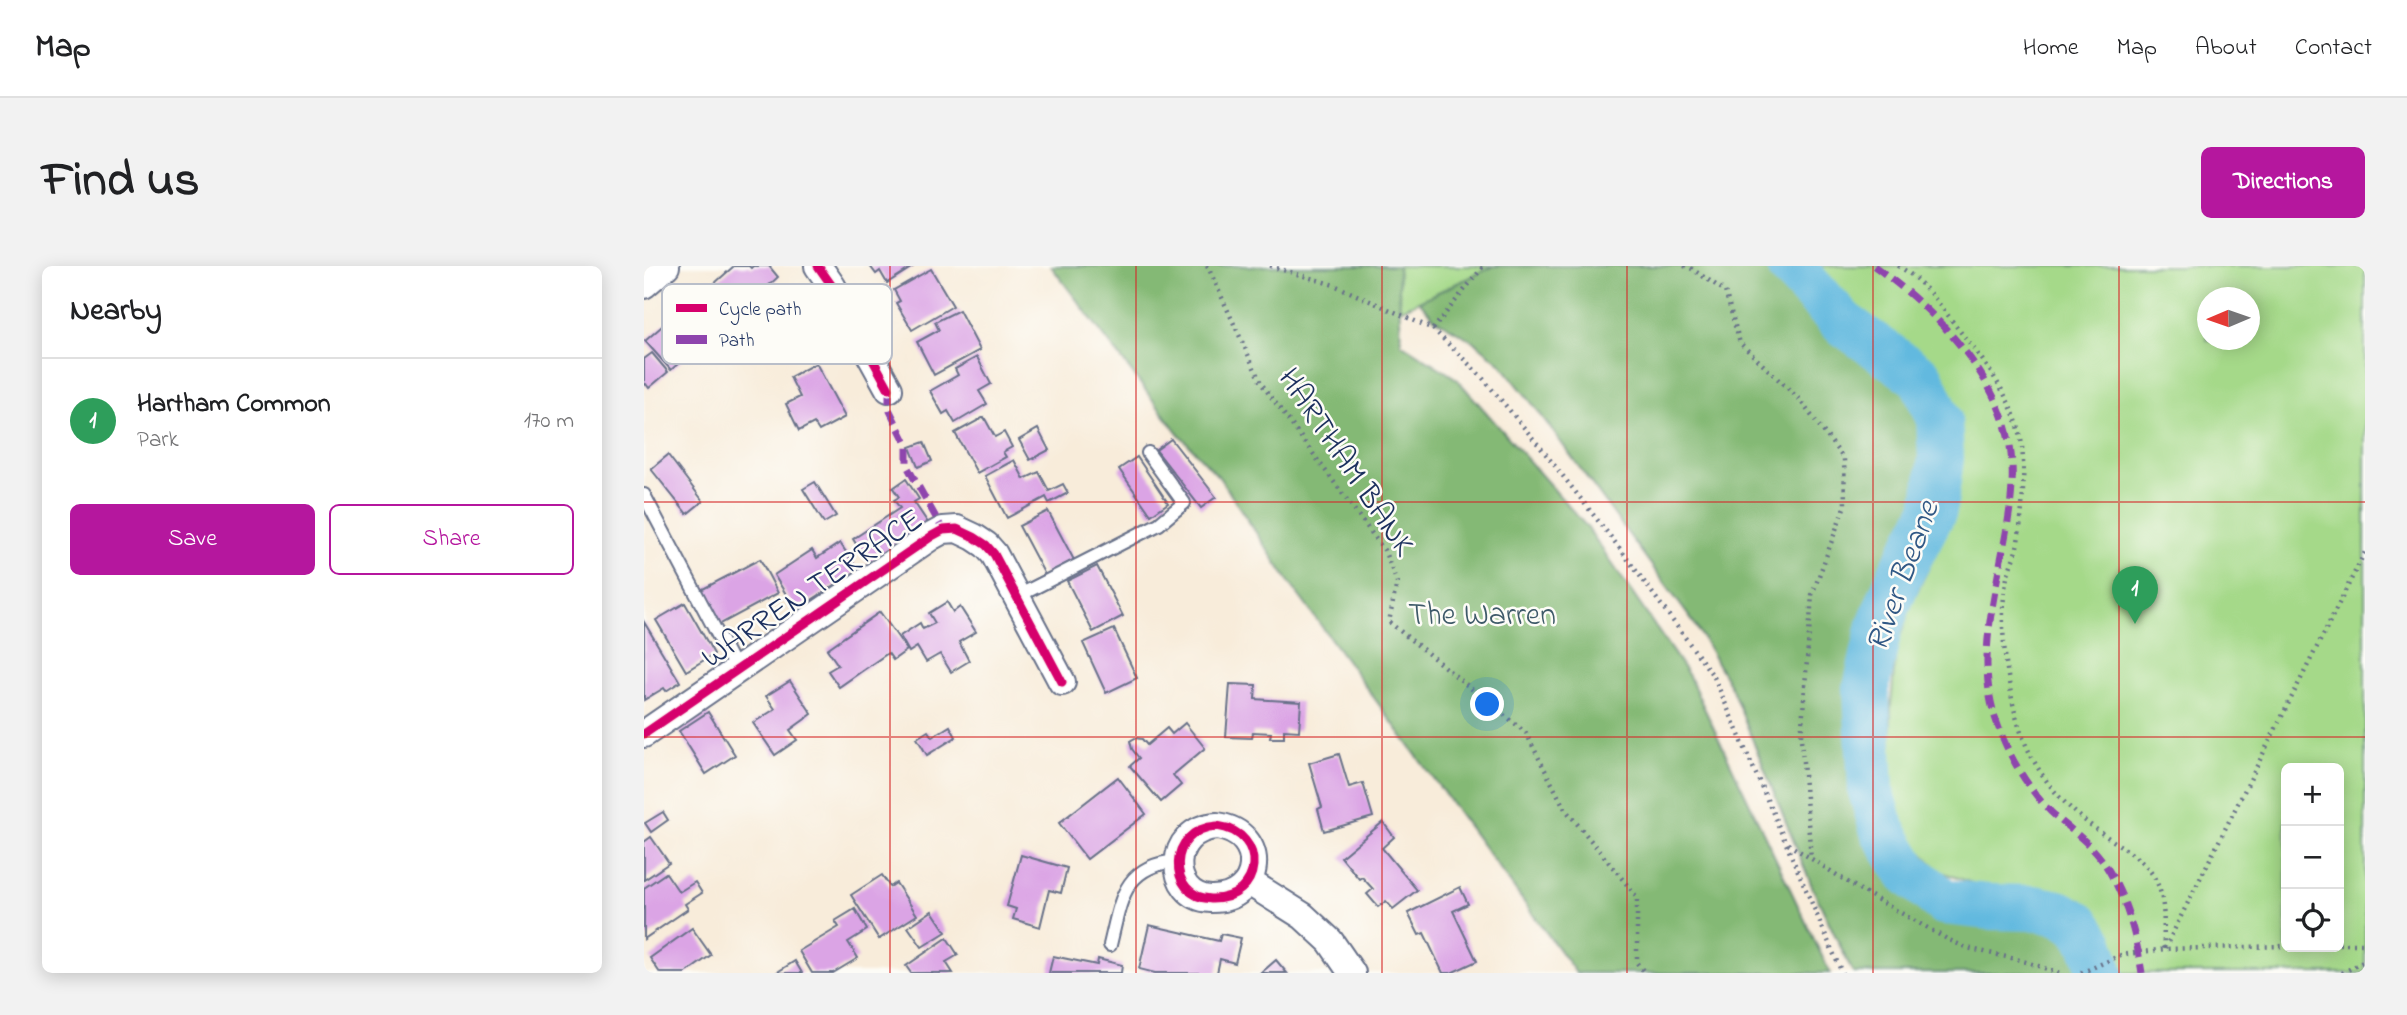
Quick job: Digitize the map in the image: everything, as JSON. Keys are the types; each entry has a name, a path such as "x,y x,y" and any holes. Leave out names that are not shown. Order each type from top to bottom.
{"street":[{"path":"644,285 666,266"},
{"path":"818,266 831,284"},
{"path":"876,364 889,388"},
{"name":"WARREN TERRACE","path":"644,734 943,530 964,531 986,545 1062,682"},
{"path":"1205,827 1226,828 1243,837 1251,851 1254,871 1249,882 1235,893 1222,897 1211,899 1198,896 1182,882 1178,861 1180,851 1195,831 1205,827"},
{"path":"1249,882 1303,916 1330,941 1352,973"}],"lane":[{"path":"1016,597 1159,524 1184,503 1148,453"},
{"path":"644,495 738,671"},
{"path":"1110,945 1122,896 1129,885 1141,872 1153,865 1178,861"}],"path":[{"path":"1270,266 1334,285 1433,329 1481,376 1541,447 1714,677 1842,973"},
{"path":"1433,329 1482,268 1487,266"},
{"path":"1684,266 1725,291 1740,343 1799,399 1844,459 1845,505 1812,595 1801,738 1811,858"},
{"path":"1898,266 1913,274 1980,355 1999,385 2018,425 2024,462 2019,532 2006,582 2003,615 2010,685 2024,742 2051,790 2072,811 2127,850 2147,868 2158,885 2163,910 2164,949"},
{"path":"2164,949 2365,552"},
{"path":"1787,844 1862,891 1947,939 1967,948 2020,960 2059,973"},
{"path":"2344,944 2365,944"},
{"path":"2081,973 2121,955 2164,949 2281,946"},
{"path":"2342,973 2365,961"}],"green space":[{"name":"The Warren","path":"1051,266 1398,266 1401,343 1457,379 1587,527 1689,676 1830,973 1576,973 1289,582 1219,477 1178,433"},
{"path":"1398,266 1494,266 1400,310"},
{"path":"1494,266 1779,266 1836,328 1904,373 1926,406 1937,469 1927,507 1873,596 1855,662 1858,814 1879,865 1920,904 1971,921 2042,925 2069,941 2084,963 2087,973 1853,973 1813,889 1732,689 1696,626 1500,363 1473,341 1435,319 1419,301"},
{"path":"1810,266 2365,266 2365,973 2115,973 2111,952 2112,939 2080,899 2046,890 1997,892 1941,872 1905,836 1890,778 1891,704 1896,648 1913,600 1955,514 1958,470 1946,403 1937,375 1831,290"}],"building":[{"path":"734,266 769,266 778,277 770,284 714,284"},
{"path":"870,266 914,266 887,283 880,271 876,274"},
{"path":"931,269 953,306 912,330 896,303 900,301 894,290"},
{"path":"959,310 980,350 934,375 917,342 939,330 935,322"},
{"path":"662,326 662,360 645,341"},
{"path":"652,353 668,372 649,388 644,385 644,359"},
{"path":"977,357 991,384 979,391 987,404 955,423 948,411 943,414 930,391 958,375 955,369"},
{"path":"666,364 678,364 671,370"},
{"path":"817,364 845,417 819,431 814,423 799,431 786,404 800,397 790,377"},
{"path":"984,417 995,437 1004,432 1012,447 1003,452 1006,457 977,473 955,433"},
{"path":"1038,429 1049,450 1030,460 1019,440"},
{"path":"1171,439 1216,497 1201,508 1156,450"},
{"path":"924,442 932,461 918,467 910,447"},
{"path":"668,455 703,501 687,514 651,469"},
{"path":"1137,457 1168,503 1151,515 1119,469"},
{"path":"1014,460 1024,479 1039,472 1049,491 1063,484 1068,493 1049,503 1046,497 1007,518 985,476"},
{"path":"906,479 919,499 914,502 928,523 868,563 853,539 900,508 894,500 899,497 893,488"},
{"path":"815,482 836,516 824,523 803,489"},
{"path":"1048,511 1074,560 1045,575 1019,526"},
{"path":"840,543 858,570 796,610 774,575 812,550 817,558"},
{"path":"760,559 778,593 717,626 699,591"},
{"path":"1097,566 1123,616 1093,632 1067,581"},
{"path":"947,602 953,612 960,607 976,632 959,642 969,661 951,672 940,654 926,662 917,647 909,652 900,636 920,623 923,629 935,623 929,613"},
{"path":"685,603 714,654 686,671 656,620"},
{"path":"880,612 907,650 893,660 888,653 839,687 828,671 838,665 827,649"},
{"path":"644,622 680,682 644,700"},
{"path":"1114,629 1137,678 1106,693 1083,643"},
{"path":"790,681 812,714 790,730 797,740 775,755 753,723 775,709 766,696"},
{"path":"1230,684 1256,685 1255,699 1301,702 1299,731 1284,730 1284,738 1270,738 1271,733 1253,732 1252,738 1226,737"},
{"path":"708,712 735,755 706,774 679,731"},
{"path":"1185,723 1205,748 1173,775 1181,785 1161,802 1130,766 1139,758 1130,741 1135,738 1142,739 1147,745 1167,728 1172,734"},
{"path":"950,726 956,737 927,755 917,738 928,731 932,737"},
{"path":"1339,754 1349,787 1363,783 1373,817 1324,831 1318,809 1322,807 1309,763"},
{"path":"1118,777 1146,814 1087,859 1059,823"},
{"path":"663,812 668,820 651,832 645,823"},
{"path":"1383,822 1394,837 1382,848 1417,890 1393,909 1386,901 1378,907 1367,894 1373,889 1362,877 1359,879 1341,857"},
{"path":"651,837 669,863 644,880 644,842"},
{"path":"1021,855 1067,868 1061,893 1049,890 1040,927 1013,919 1016,909 1007,906"},
{"path":"666,873 679,892 695,882 702,893 685,904 688,909 644,939 644,888"},
{"path":"882,875 890,887 896,883 917,915 879,939 851,895"},
{"path":"1460,887 1468,904 1453,911 1477,961 1451,973 1443,973 1424,933 1419,935 1408,913"},
{"path":"855,909 867,930 848,942 858,958 833,973 812,973 799,951 839,927 835,921"},
{"path":"932,911 946,932 922,947 908,927"},
{"path":"1149,925 1219,941 1221,934 1241,938 1235,963 1220,959 1217,973 1155,973 1139,969"},
{"path":"692,928 711,955 686,973 660,973 650,958"},
{"path":"947,938 958,955 946,962 953,973 911,973 906,966"},
{"path":"1053,956 1097,965 1098,959 1122,965 1121,973 1049,973"},
{"path":"1276,960 1287,973 1261,973"},
{"path":"795,961 802,973 776,973"}],"waterway":[{"name":"River Beane","path":"1790,266 1843,323 1921,378 1939,419 1941,458 1934,510 1899,577 1880,625 1866,688 1871,791 1883,831 1908,872 1944,902 2034,908 2059,913 2078,923 2091,943 2101,973"}],"marked path":[{"path":"1874,266 1919,302 1941,324 1962,347 1995,398 2011,454 2012,484 1989,628 1987,663 1990,699 2005,743 2025,780 2051,812 2092,849 2112,876 2129,916 2142,973"},
{"path":"889,389 889,409 907,445 907,466 943,530"}],"cycle path":[{"path":"818,266 831,284"},
{"path":"875,364 889,389"},
{"path":"644,734 943,530 957,529 986,545 994,554 1062,682"},
{"path":"1217,826 1234,831 1245,840 1252,852 1253,866 1241,889 1228,896 1211,899 1197,895 1186,887 1180,876 1178,863 1188,838 1200,830 1217,826"}],"place":[{"name":"Hartham Common","path":"2135,624"}]}
